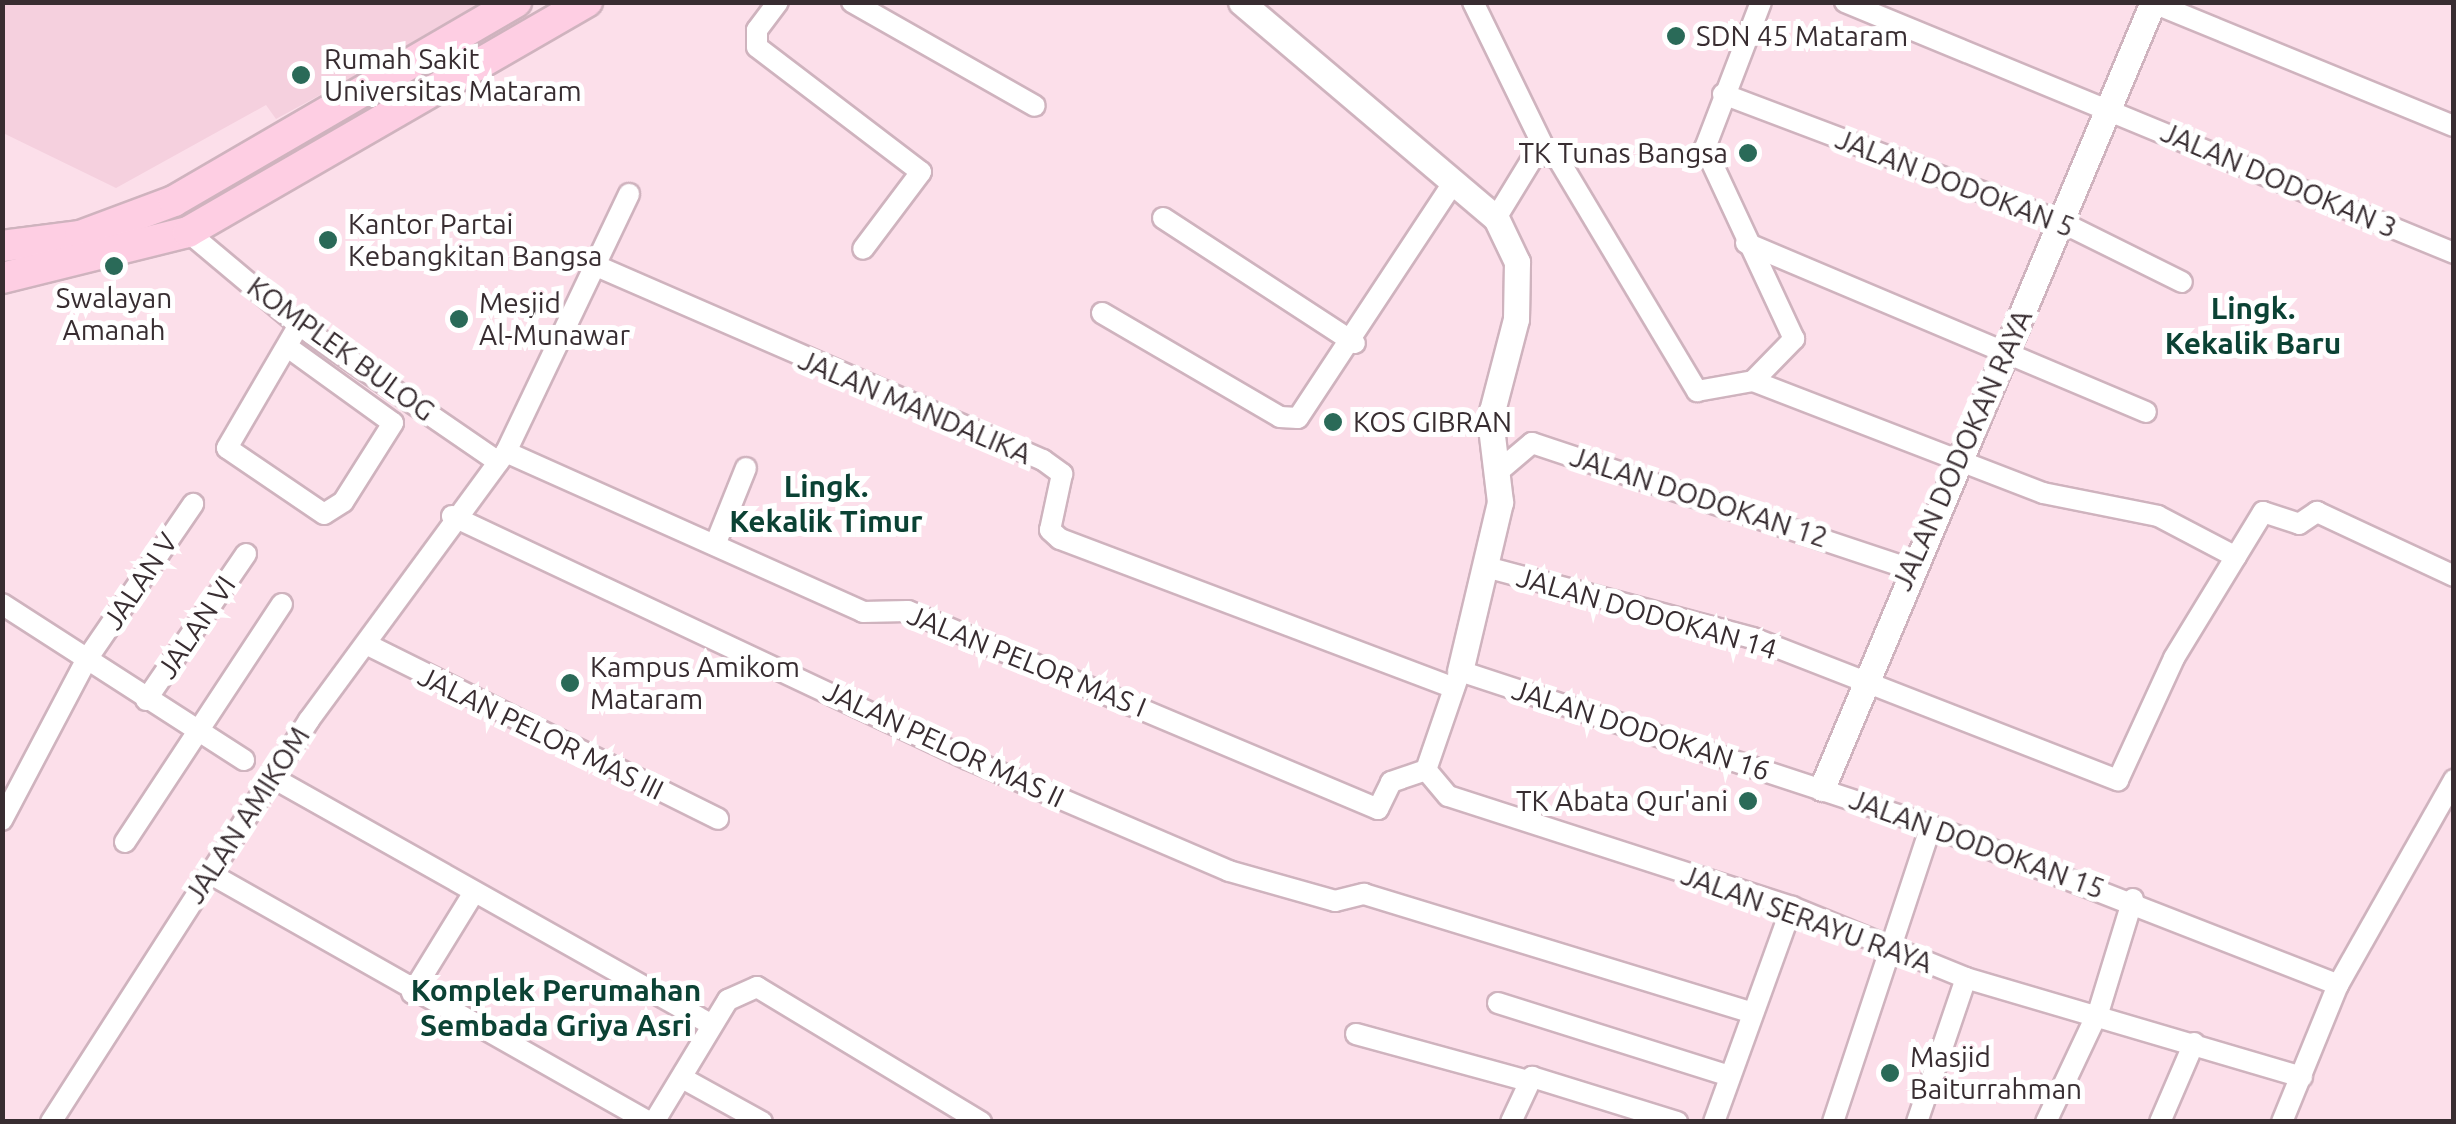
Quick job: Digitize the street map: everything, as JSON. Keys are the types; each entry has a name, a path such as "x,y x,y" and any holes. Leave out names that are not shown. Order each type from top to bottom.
{"main road":[{"path":"2,246 80,236 174,201 516,2"},
{"path":"2,278 188,232 587,2"},
{"path":"292,130 307,164"}],"street":[{"path":"778,2 756,30 757,47 920,172 863,249"},
{"path":"852,2 1034,106"},
{"path":"1241,2 1496,218 1521,288 1490,418 1500,470 1486,567 1457,680 1426,770"},
{"path":"1473,2 1552,154 1684,376 1705,394 1752,381 1794,339 1706,160 1723,94 1762,2"},
{"name":"JALAN DODOKAN 3","path":"1845,2 2454,253"},
{"path":"2152,3 2454,126"},
{"name":"JALAN DODOKAN RAYA","path":"1822,788 1907,568 1954,460 2010,348 2105,107 2152,3"},
{"name":"JALAN DODOKAN 5","path":"1723,94 2059,220 2182,282"},
{"path":"1496,218 1525,166 1552,154"},
{"path":"1102,312 1280,417 1306,414 1356,343 1454,181"},
{"name":"JALAN AMIKOM","path":"51,1122 208,872 452,516 502,457 629,194"},
{"path":"1164,218 1356,343"},
{"name":"KOMPLEK BULOG","path":"188,232 299,325 502,457"},
{"path":"1746,243 2010,348 2146,412"},
{"name":"JALAN MANDALIKA","path":"592,264 1043,460 1062,474 1050,530 1060,539 1457,680"},
{"path":"290,348 393,422 343,502 324,514 228,448 290,348 299,325"},
{"path":"1752,381 2043,494 2158,516 2236,558 2263,512 2302,524 2316,512 2454,576"},
{"name":"JALAN DODOKAN 12","path":"1500,470 1532,444 1907,568"},
{"name":"JALAN PELOR MAS I","path":"502,457 864,612 902,609 1018,654 1378,808 1392,782 1426,770"},
{"path":"715,545 746,468"},
{"name":"JALAN V","path":"2,820 8,796 88,659 193,504"},
{"name":"JALAN PELOR MAS II","path":"452,516 968,759 1230,870 1335,901 1364,894 1749,1012"},
{"name":"JALAN VI","path":"146,700 246,554"},
{"name":"JALAN DODOKAN 14","path":"1486,567 1753,638 1862,687 2110,779 2127,776 2174,658 2236,558"},
{"path":"2,604 194,732 244,760"},
{"path":"125,842 282,604"},
{"name":"JALAN PELOR MAS III","path":"366,644 718,819"},
{"name":"JALAN DODOKAN 16","path":"1457,680 1822,788"},
{"name":"JALAN SERAYU RAYA","path":"1426,770 1434,788 1467,804 1792,907 1966,978 2100,1010 2302,1077"},
{"path":"274,778 712,1025"},
{"path":"2282,1122 2338,985 2454,780"},
{"name":"JALAN DODOKAN 15","path":"1822,788 2133,899 2338,985"},
{"path":"1833,1122 1886,944 1930,826"},
{"path":"208,872 412,993 651,1122 684,1079 712,1025 748,988 881,1054 980,1120"},
{"path":"412,993 474,894"},
{"name":"JALAN DODOKAN 15","path":"2046,1122 2100,1010 2133,899"},
{"path":"1714,1122 1749,1012 1792,907"},
{"path":"1916,1122 1966,978"},
{"path":"1498,1003 1728,1076"},
{"path":"1356,1034 1524,1080 1615,1112 1677,1122"},
{"path":"2160,1122 2194,1043"},
{"path":"684,1079 762,1122"},
{"path":"1510,1122 1524,1080"}],"shaded area":[{"path":"3,3 489,3 276,119 266,105 116,188 3,133"}],"place":[{"name":"SDN 45 Mataram","path":"1676,36"},
{"name":"Rumah Sakit Universitas Mataram","path":"301,75"},
{"name":"TK Tunas Bangsa","path":"1748,153"},
{"name":"Kantor Partai Kebangkitan Bangsa","path":"328,240"},
{"name":"Swalayan Amanah","path":"114,266"},
{"name":"Mesjid Al-Munawar","path":"459,319"},
{"name":"KOS GIBRAN","path":"1333,422"},
{"name":"Kampus Amikom Mataram","path":"570,683"},
{"name":"TK Abata Qur'ani","path":"1748,801"},
{"name":"Masjid Baiturrahman","path":"1890,1073"}],"district":[{"name":"Lingk. Kekalik Baru","path":"2253,325"},
{"name":"Lingk. Kekalik Timur","path":"826,503"},
{"name":"Komplek Perumahan Sembada Griya Asri","path":"556,1007"}]}
